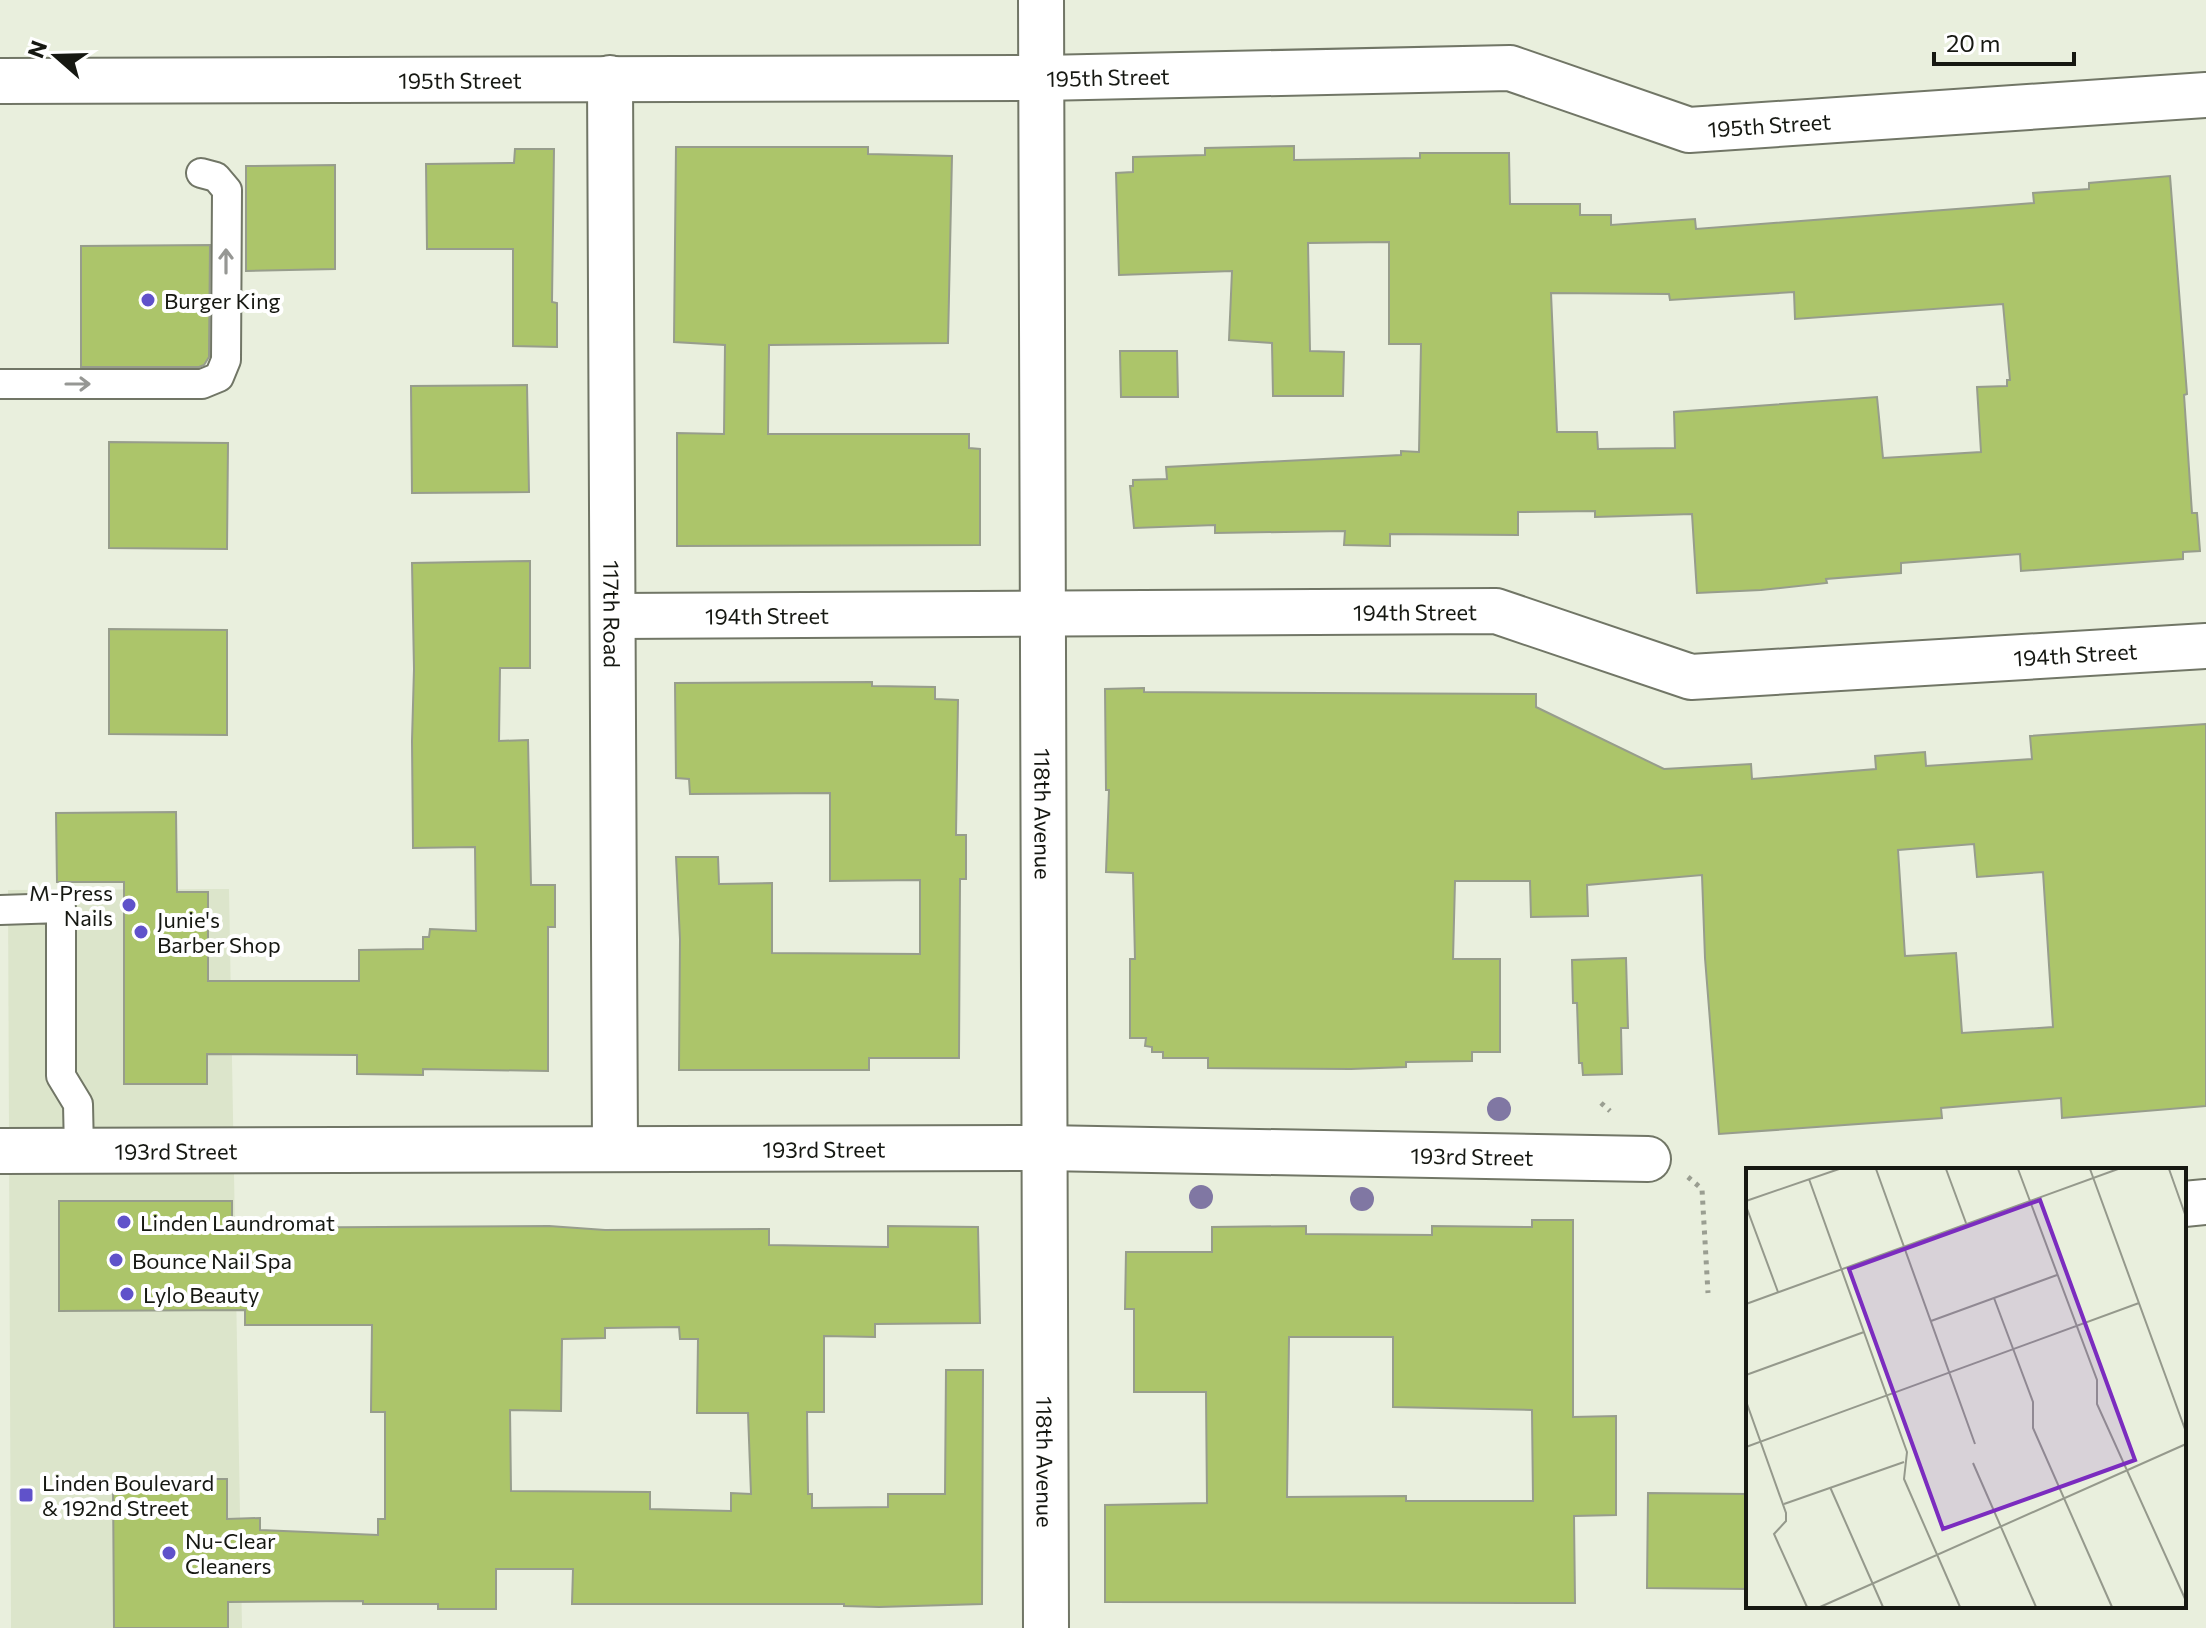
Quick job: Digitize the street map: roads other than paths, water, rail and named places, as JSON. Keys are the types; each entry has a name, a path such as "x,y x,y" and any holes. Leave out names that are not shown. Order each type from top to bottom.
{"street":[{"name":"118th Avenue","path":"1041,0 1046,1628"},
{"name":"195th Street","path":"0,81 1042,78 1510,68 1689,130 2206,95"},
{"name":"117th Road","path":"610,78 615,1149"},
{"name":"194th Street","path":"613,616 1496,611 1691,677 2206,646"},
{"name":"193rd Street","path":"0,1151 1044,1148 1648,1159"},
{"path":"2186,1204 2206,1202"}],"lane":[{"path":"0,384 202,384 219,377 226,360 227,190 216,177 201,173"},
{"path":"0,910 61,908 61,1076 78,1104 79,1151"}],"place":[{"name":"Burger King","path":"148,300"},
{"name":"M-Press Nails","path":"129,905"},
{"name":"Junie's Barber Shop","path":"141,932"},
{"name":"Linden Laundromat","path":"124,1222"},
{"name":"Bounce Nail Spa","path":"116,1260"},
{"name":"Lylo Beauty","path":"127,1294"},
{"name":"Linden Boulevard & 192nd Street","path":"26,1495"},
{"name":"Nu-Clear Cleaners","path":"169,1553"}]}
